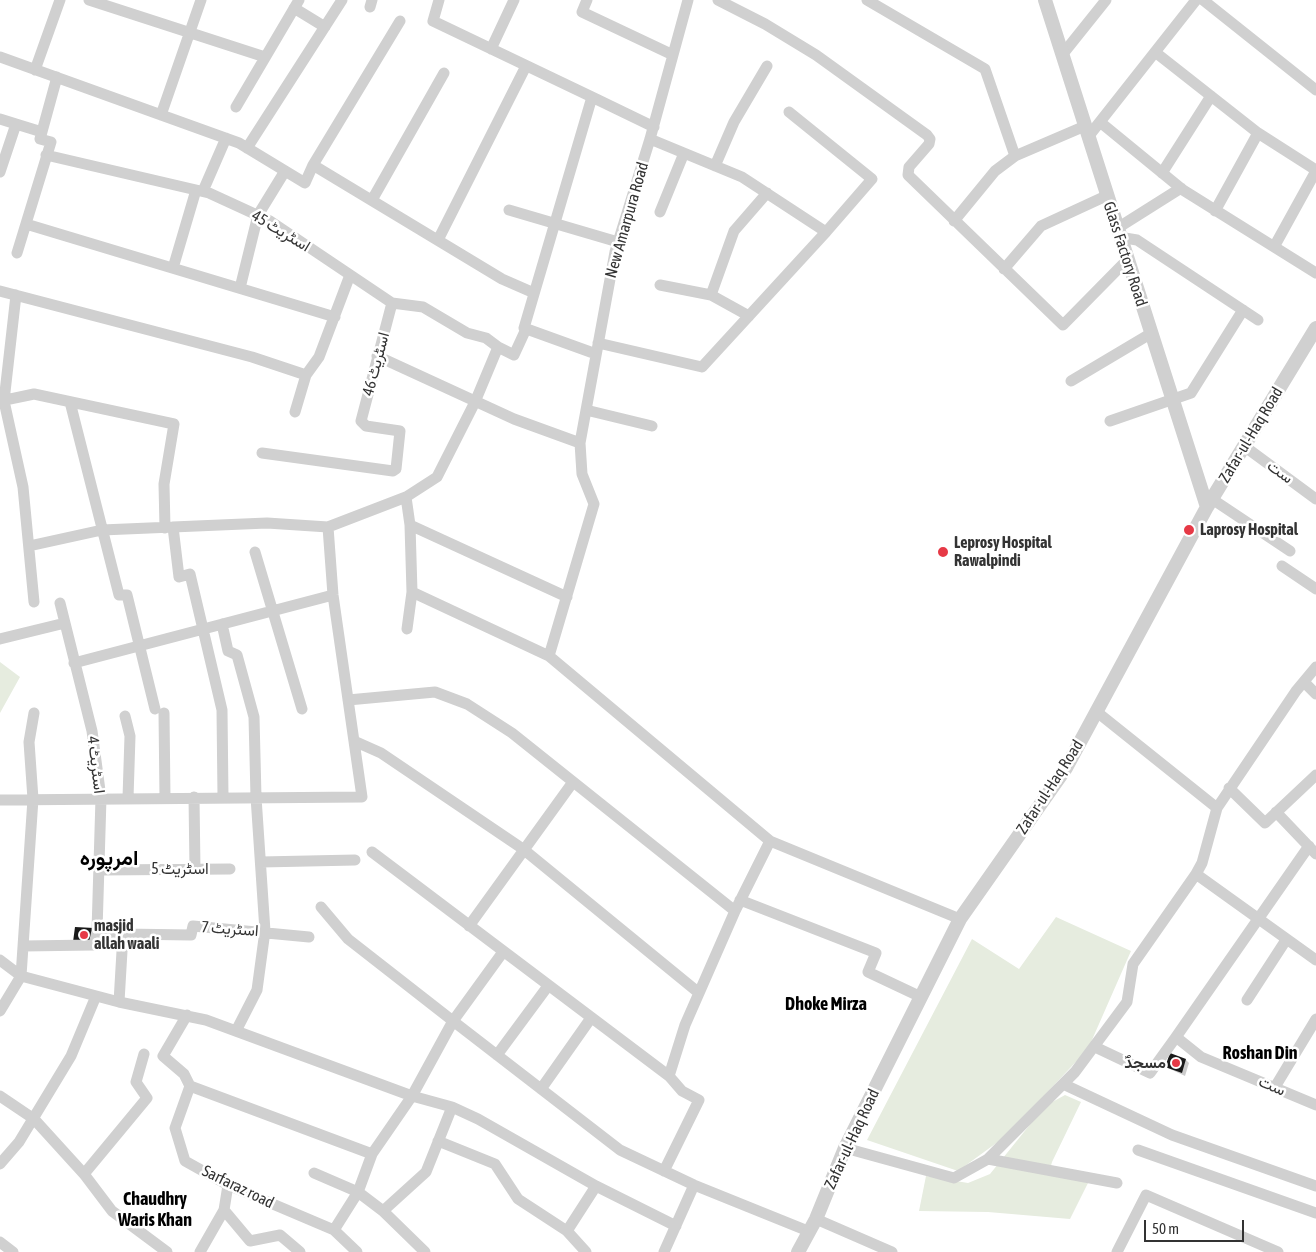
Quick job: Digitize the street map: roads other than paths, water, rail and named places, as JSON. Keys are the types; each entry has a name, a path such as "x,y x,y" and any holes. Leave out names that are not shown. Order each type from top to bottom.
{"street":[{"path":"36,70 60,0"},
{"path":"89,0 264,57"},
{"path":"161,115 201,0"},
{"path":"247,148 342,0"},
{"path":"439,0 433,21 654,127"},
{"path":"491,49 514,0"},
{"path":"587,0 582,12 673,55"},
{"name":"New Amarpura Road","path":"549,656 594,504 582,474 580,443 618,242 654,127 688,0"},
{"path":"718,0 765,24 816,55 927,135 930,138 929,144 909,167 908,175 1004,270 1063,325 1126,261"},
{"path":"867,0 984,68 1015,156"},
{"name":"Glass Factory Road","path":"1045,0 1126,261 1171,399 1209,503"},
{"path":"1062,55 1106,0"},
{"path":"954,221 995,171 1015,156 1087,132 1100,122 1196,0"},
{"path":"1203,0 1316,90"},
{"path":"236,107 297,4 325,27"},
{"path":"0,57 226,138 247,148 305,183 313,165 400,21"},
{"path":"1155,52 1258,134 1316,170 1274,247"},
{"path":"438,240 526,66"},
{"path":"715,166 734,122 767,66"},
{"path":"372,200 444,74"},
{"path":"17,253 50,142 40,139 57,77"},
{"path":"1162,173 1210,96"},
{"path":"29,546 102,530 267,523 328,527 406,497 437,477 475,402 498,347 514,355 526,328 524,328 534,292 592,97"},
{"path":"526,328 597,349 702,367 872,179 789,112"},
{"path":"0,119 42,132"},
{"path":"1100,122 1180,188 1316,274"},
{"path":"0,172 16,124"},
{"path":"1215,211 1258,134"},
{"path":"173,268 199,191 226,138"},
{"path":"650,139 742,177 826,232"},
{"path":"660,212 684,153"},
{"name":"اسٹریٹ 45","path":"46,155 199,191 270,221 392,303 423,307 467,333 486,338 498,347"},
{"path":"313,165 502,279 534,292"},
{"path":"240,288 258,216 285,171"},
{"path":"1118,233 1180,188"},
{"path":"711,295 734,231 767,193"},
{"path":"1004,270 1041,226 1106,196"},
{"path":"509,210 618,242"},
{"path":"26,224 335,317"},
{"path":"1118,233 1137,240 1258,320"},
{"path":"296,412 306,376 319,357 350,275"},
{"path":"660,284 711,295 749,316"},
{"path":"0,291 252,357 306,376"},
{"path":"16,296 2,401 23,487 34,602"},
{"name":"اسٹریٹ 46","path":"262,453 393,471 396,469 400,431 362,424 377,356 392,303"},
{"path":"1110,421 1191,393 1243,310"},
{"name":"Zafar-ul-Haq Road","path":"798,1252 812,1225 845,1148 960,919 1066,768 1209,503 1316,328"},
{"path":"1071,381 1150,334"},
{"path":"377,356 514,419 580,443"},
{"path":"2,401 34,394 174,424 164,484 169,528 179,577 190,574 222,710 223,797"},
{"path":"70,402 119,595 127,595 160,711 165,798"},
{"path":"586,410 652,426"},
{"name":"ست","path":"1244,446 1316,499"},
{"path":"406,497 410,525 412,592 406,629"},
{"path":"1209,503 1290,552"},
{"path":"410,525 567,597"},
{"path":"0,800 362,797 332,596 328,527"},
{"path":"255,552 302,709"},
{"path":"1282,566 1316,589"},
{"path":"412,592 549,656 770,841 960,919"},
{"path":"74,663 332,596"},
{"name":"اسٹریٹ 4","path":"60,603 92,731 101,798 97,931"},
{"path":"0,639 65,623"},
{"path":"222,624 228,651 237,655 254,717 256,797 265,931 258,990 236,1031"},
{"path":"845,1148 954,1178 981,1166 988,1160 1063,1084 1096,1047 1127,1002 1133,964 1202,863 1217,808 1229,788 1316,667"},
{"path":"1304,682 1316,694"},
{"path":"348,700 435,692 467,704 512,733 735,911"},
{"path":"1096,712 1217,808"},
{"path":"0,1011 21,976 33,799 29,742 34,713"},
{"path":"125,716 130,736 128,798"},
{"path":"354,741 381,753 523,849 699,993"},
{"path":"1229,788 1265,823 1316,775"},
{"path":"469,926 523,849 574,782"},
{"path":"194,797 196,869"},
{"path":"1096,1047 1150,1073 1256,919 1312,850 1276,812"},
{"path":"669,1076 685,1025 740,900 770,841"},
{"path":"372,852 669,1076 682,1091 699,1101 664,1171"},
{"path":"261,862 355,860"},
{"name":"اسٹریٹ 5","path":"100,870 230,869"},
{"path":"1196,874 1256,919 1316,960"},
{"path":"740,900 876,953 868,972 921,997"},
{"path":"321,907 348,939 620,1150 694,1185 892,1252"},
{"name":"اسٹریٹ 7","path":"97,931 123,934 191,935 193,926 265,931 309,937"},
{"path":"23,946 94,945 97,931"},
{"path":"120,1002 123,934"},
{"path":"1247,1000 1286,940"},
{"path":"334,1230 358,1192 372,1154 412,1096 453,1021 503,952"},
{"path":"0,960 21,976 120,1002 187,1015 236,1031 412,1096 452,1107 478,1119 596,1186 676,1226"},
{"path":"497,1055 548,986"},
{"path":"0,1164 19,1142 34,1119 70,1056 96,996"},
{"path":"187,1015 163,1056 184,1074 190,1086 372,1154"},
{"path":"542,1089 591,1018"},
{"path":"1274,1087 1316,1019"},
{"name":"ست","path":"1176,1037 1202,1057 1316,1105"},
{"path":"84,1174 147,1098 136,1082 144,1054"},
{"path":"1063,1084 1172,1135 1316,1186"},
{"name":"Sarfaraz road","path":"190,1086 175,1128 186,1161 228,1185 334,1230 357,1252"},
{"path":"0,1096 34,1119 84,1174 112,1210 167,1252"},
{"path":"383,1211 426,1172 452,1107"},
{"path":"438,1140 495,1164 518,1199 566,1231 586,1252"},
{"path":"1138,1150 1316,1213"},
{"path":"988,1160 1117,1183"},
{"path":"314,1173 358,1192 383,1211 425,1252"},
{"path":"200,1252 224,1210 228,1185"},
{"path":"664,1252 694,1185"},
{"path":"566,1231 596,1186"},
{"path":"1117,1252 1146,1195 1278,1252"},
{"path":"224,1210 250,1241 280,1235 300,1252"},
{"path":"0,1242 13,1252"}],"place":[{"name":"Laprosy Hospital","path":"1189,530"},
{"name":"Leprosy Hospital Rawalpindi","path":"943,552"},
{"name":"masjid allah waali","path":"84,935"},
{"name":"ؐمسجد","path":"1176,1063"}],"district":[{"name":"امرپورہ","path":"109,858"},
{"name":"Dhoke Mirza","path":"826,1004"},
{"name":"Roshan Din","path":"1260,1053"},
{"name":"Chaudhry Waris Khan","path":"155,1209"}]}
